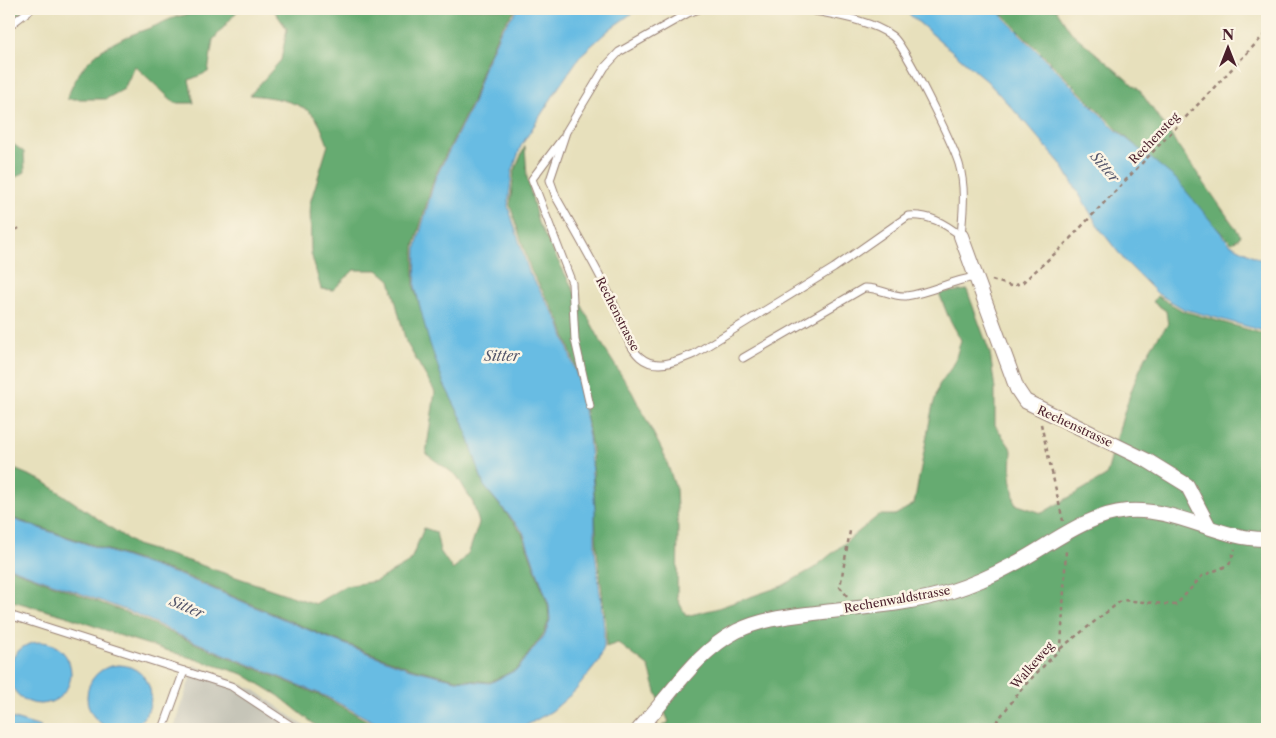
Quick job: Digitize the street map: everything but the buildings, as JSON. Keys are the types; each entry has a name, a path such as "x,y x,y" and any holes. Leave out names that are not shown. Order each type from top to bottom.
{"street":[{"name":"Rechenstrasse","path":"961,236 1017,389 1024,401 1148,461 1187,485 1209,527"},
{"name":"Rechenwaldstrasse","path":"639,729 701,658 721,640 739,630 775,618 947,593 976,583 1012,565 1087,522 1106,515 1127,511 1153,511 1172,514 1209,527"},
{"path":"1209,527 1240,537 1267,539"}],"lane":[{"path":"9,26 30,9"},
{"name":"Rechenstrasse","path":"699,9 688,12 620,52 596,80 566,132 550,180 556,197 613,301 629,339 639,356 654,364 670,363 694,354 834,268 908,216 922,215 946,224 961,236"},
{"name":"Rechenstrasse","path":"805,9 875,26 894,37 917,75 959,164 964,201 961,236"},
{"path":"566,132 532,179 572,283 575,340 590,406"},
{"path":"743,358 864,288 874,287 889,294 906,296 976,277"},
{"path":"9,615 231,686 296,729"},
{"path":"163,729 184,671"}],"path":[{"name":"Rechensteg","path":"976,277 982,276 1011,286 1022,283 1060,249 1267,32"},
{"path":"9,234 19,228"},
{"path":"1036,408 1065,526"},
{"path":"850,531 840,587 856,607"},
{"name":"Walkeweg","path":"991,729 1024,686 1061,648 1066,543"},
{"path":"1061,648 1122,600 1176,605 1202,576 1229,565 1237,545"}],"shaded area":[{"path":"194,665 253,689 309,729 174,729"}],"green space":[{"path":"9,9 25,9 9,22"},
{"path":"209,9 239,9 213,40 208,72 189,80 194,103 175,103 135,66 124,89 106,99 67,99 80,72 88,62 108,46 172,18 200,13"},
{"path":"273,9 516,9 500,29 483,67 472,102 434,178 414,247 414,287 444,384 463,421 484,486 522,533 548,605 549,620 544,633 517,669 490,682 456,679 408,667 318,633 186,576 9,517 9,467 43,481 136,545 315,604 345,586 376,581 410,562 424,528 436,532 440,551 453,570 469,552 479,523 473,503 457,476 426,454 435,392 406,342 390,280 378,270 354,270 333,290 321,289 311,253 310,203 328,145 320,126 311,114 296,104 250,95 281,60 287,29"},
{"path":"997,9 1056,9 1071,32 1140,91 1241,236 1232,243 1197,209 1161,169 1116,128"},
{"path":"9,141 24,152 25,172 9,181"},
{"path":"525,146 527,177 538,223 606,351 632,392 664,454 676,489 678,528 677,598 686,616 715,609 782,586 814,568 879,515 895,515 914,504 932,409 939,385 954,364 961,340 948,316 939,293 967,290 990,353 995,389 995,425 1012,450 1011,476 1015,504 1042,513 1106,476 1123,416 1137,376 1156,340 1168,325 1166,311 1153,302 1157,296 1183,311 1267,335 1267,729 658,729 669,722 656,692 649,667 618,643 606,647 606,627 597,550 592,449 581,382 560,321 531,271 510,205 514,172"},
{"path":"9,568 138,617 180,637 324,697 375,725 394,729 320,729 279,696 243,674 127,638 66,616 9,600"}],"water":[{"name":"Sitter","path":"518,9 638,9 611,28 581,55 560,85 521,146 512,172 508,206 529,272 559,322 579,382 589,437 595,510 595,550 604,627 604,647 599,661 575,691 552,711 520,729 400,729 376,723 325,696 181,636 139,615 9,567 9,518 185,577 318,634 407,668 456,680 490,683 518,669 545,634 550,620 549,605 523,532 484,486 463,421 444,384 428,338 415,287 416,247 435,179 473,103 484,68 501,30"},
{"name":"Sitter","path":"903,9 995,9 1115,129 1176,179 1230,244 1267,263 1267,332 1184,309 1158,294 1125,261 1100,229 1061,164 1021,118 987,81"},
{"path":"34,642 46,642 62,651 69,661 71,673 69,685 62,695 46,704 34,704 23,699 14,690 9,679 9,667 14,656 23,647"},
{"path":"119,665 137,671 145,679 151,697 145,715 137,723 119,729 101,723 93,715 87,697 93,679 101,671"},
{"path":"11,718 41,727 40,729 9,729"}]}
